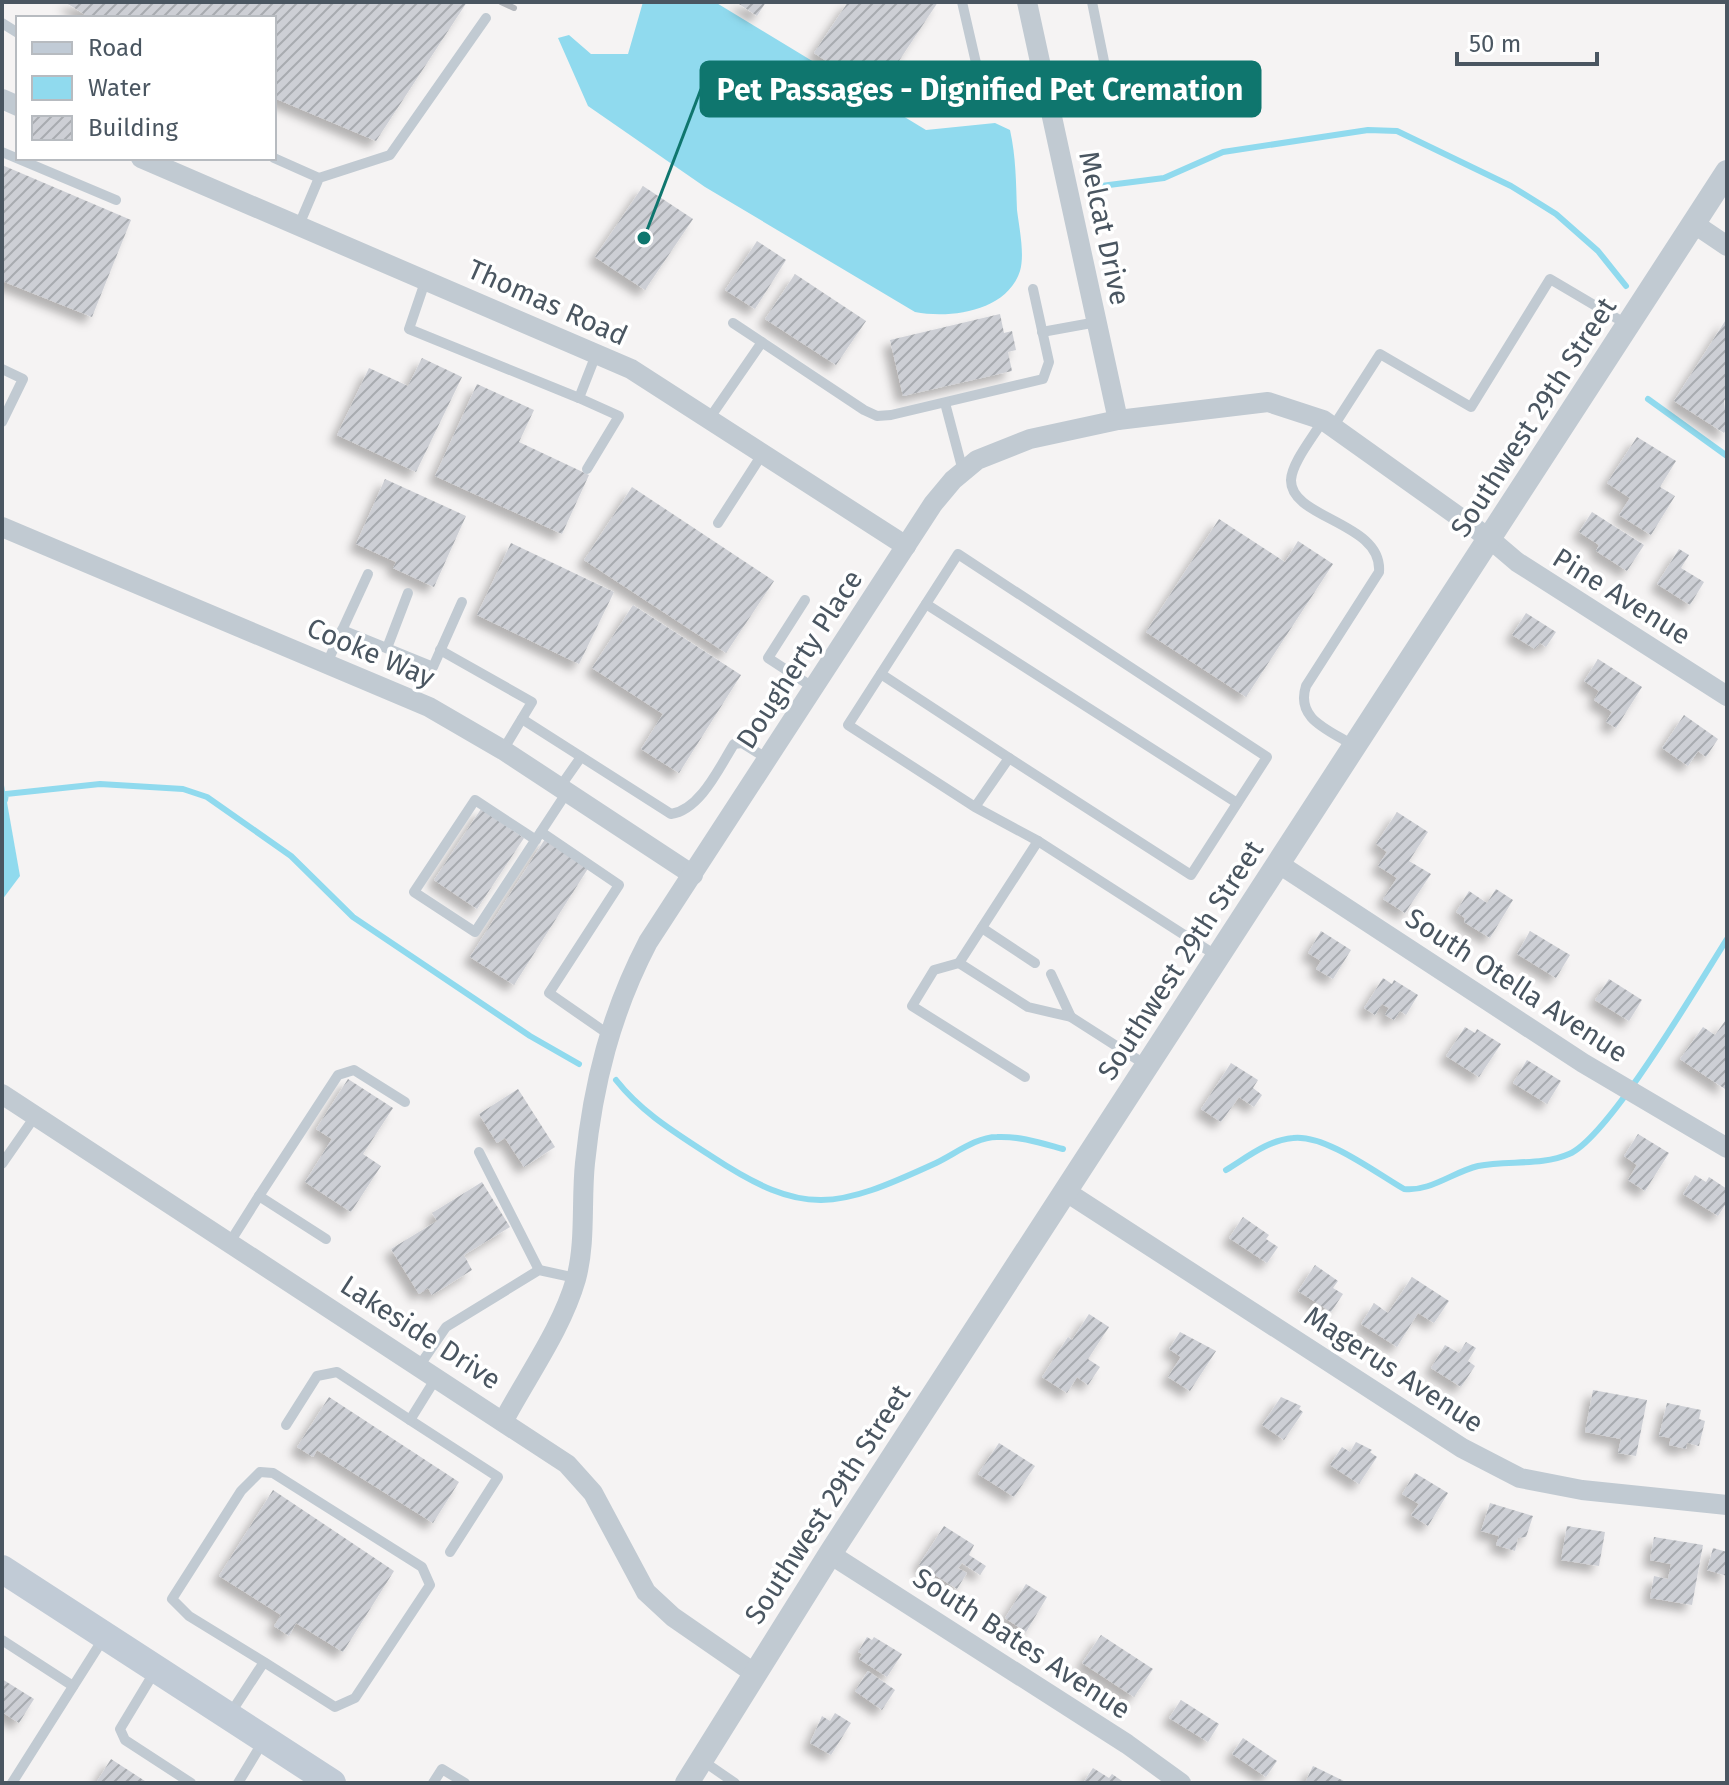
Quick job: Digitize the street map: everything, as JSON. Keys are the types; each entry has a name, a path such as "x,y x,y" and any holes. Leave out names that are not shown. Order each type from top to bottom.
{"main road":[{"path":"2,1569 332,1783"}],"street":[{"name":"Melcat Drive","path":"1027,2 1118,420"},
{"name":"Thomas Road","path":"146,160 631,369 906,546"},
{"name":"Southwest 29th Street","path":"687,1783 830,1554 1727,172"},
{"path":"1693,223 1727,246"},
{"name":"Dougherty Place","path":"504,1420 561,1317 576,1278 584,1166 595,1086 623,990 648,942 933,504 963,471 1003,448 1118,420 1268,402 1328,424 1490,539"},
{"name":"Cooke Way","path":"2,527 429,707 503,750 693,875"},
{"name":"Pine Avenue","path":"1490,539 1517,562 1727,696"},
{"name":"South Otella Avenue","path":"1279,864 1619,1083 1727,1148"},
{"name":"Lakeside Drive","path":"2,1094 567,1464 593,1493 646,1592 673,1617 754,1673"},
{"name":"Magerus Avenue","path":"1065,1191 1462,1448 1520,1478 1582,1490 1727,1505"},
{"name":"South Bates Avenue","path":"830,1554 1127,1744 1181,1783"}],"lane":[{"path":"962,2 982,89 1107,76 1092,2"},
{"path":"276,159 319,178 390,155 486,18"},
{"path":"41,163 116,200"},
{"path":"299,225 319,178"},
{"path":"426,279 409,329 619,416 587,469"},
{"path":"1356,747 1305,713 1301,701 1306,686 1379,572 1380,557 1371,544 1302,500 1292,490 1291,477 1380,354 1471,407 1550,279 1628,325"},
{"path":"733,323 877,416 1043,379 1049,362 1033,289"},
{"path":"1042,332 1097,322"},
{"path":"709,419 762,342"},
{"path":"579,398 597,352"},
{"path":"2,369 23,379 2,422"},
{"path":"945,403 963,471"},
{"path":"718,523 763,453"},
{"path":"881,674 1191,875 1267,757 958,554 848,725 975,807 1038,841 1218,957"},
{"path":"327,663 368,574"},
{"path":"387,648 408,593"},
{"path":"805,600 768,658 814,688"},
{"path":"342,630 433,667 462,602"},
{"path":"926,604 1237,803"},
{"path":"440,650 532,702 503,750"},
{"path":"522,719 671,814 685,812 694,803 734,744 742,743 768,759"},
{"path":"581,757 538,836 475,932 414,892 475,800 538,836 619,885 549,993 608,1034"},
{"path":"975,807 1009,758"},
{"path":"1025,1077 912,1006 934,970 959,963 1038,841"},
{"path":"982,928 1035,963"},
{"path":"959,963 1028,1007 1071,1017 1147,1066"},
{"path":"1051,974 1071,1017"},
{"path":"230,1242 338,1075 354,1070 405,1102"},
{"path":"2,1164 36,1115"},
{"path":"479,1152 539,1270"},
{"path":"259,1196 326,1239"},
{"path":"420,1365 446,1327 539,1270 576,1278"},
{"path":"286,1425 317,1376 337,1372 498,1477 450,1552"},
{"path":"410,1420 437,1376"},
{"path":"260,1472 273,1473 422,1567 430,1585 355,1698 335,1707 264,1662 189,1616 172,1599 241,1491 260,1472"},
{"path":"12,1783 105,1636"},
{"path":"2,1640 73,1686"},
{"path":"229,1716 264,1662"},
{"path":"157,1669 120,1729 125,1740 191,1783"},
{"path":"238,1783 265,1739"},
{"path":"701,1760 735,1783"},
{"path":"433,1783 442,1769 465,1783"}],"water":[{"path":"643,2 715,2 926,130 995,123 1010,130 1022,249 1020,271 1013,285 991,303 976,309 945,314 915,312 705,187 588,106 558,38 569,35 591,54 628,54"},
{"path":"2,774 20,876 2,900"}],"building":[{"path":"65,2 467,2 376,141 276,99 276,16 87,16"},
{"path":"736,2 766,2 757,16"},
{"path":"848,2 938,2 877,94 814,53"},
{"path":"2,165 131,220 92,317 2,281"},
{"path":"643,186 693,219 645,290 595,257"},
{"path":"757,241 786,260 755,309 725,290"},
{"path":"795,274 866,321 836,365 765,319"},
{"path":"1000,314 1004,333 1012,331 1016,350 1008,352 1012,371 903,396 890,340"},
{"path":"1727,318 1727,396 1724,401 1727,428 1724,433 1674,401"},
{"path":"422,358 462,377 416,472 337,435 369,368 408,386"},
{"path":"477,384 534,410 519,442 589,475 562,534 435,476"},
{"path":"1637,437 1676,461 1660,487 1675,496 1651,535 1619,515 1630,498 1607,483"},
{"path":"385,479 466,516 434,587 393,568 396,562 356,544"},
{"path":"632,487 774,581 726,653 584,560"},
{"path":"1592,512 1644,545 1627,571 1596,551 1599,545 1579,532"},
{"path":"1219,519 1285,562 1298,541 1333,564 1246,697 1146,632"},
{"path":"511,543 614,592 579,664 477,615"},
{"path":"1679,549 1689,555 1681,568 1704,582 1690,605 1657,584"},
{"path":"633,605 741,675 679,773 641,749 663,714 592,668"},
{"path":"1526,613 1556,632 1546,647 1540,643 1535,649 1512,635"},
{"path":"1598,659 1642,687 1616,728 1606,722 1612,712 1594,700 1599,691 1584,681"},
{"path":"1684,715 1718,739 1706,757 1698,751 1688,766 1662,748"},
{"path":"481,809 524,838 477,909 434,880"},
{"path":"1397,812 1428,832 1409,861 1431,874 1405,913 1383,899 1397,878 1378,866 1387,852 1376,844"},
{"path":"545,839 589,867 514,985 470,957"},
{"path":"1496,889 1513,900 1490,938 1464,922 1465,918 1456,912 1469,891 1487,903"},
{"path":"1321,931 1351,950 1333,979 1316,969 1321,961 1308,953"},
{"path":"1530,931 1570,955 1556,978 1517,954"},
{"path":"1383,978 1392,984 1394,980 1418,995 1406,1015 1400,1011 1394,1020 1385,1015 1389,1008 1382,1004 1375,1015 1364,1008"},
{"path":"1609,979 1642,1000 1629,1021 1595,1000"},
{"path":"1725,1021 1725,1089 1680,1059 1703,1027 1715,1035"},
{"path":"1465,1027 1475,1033 1477,1029 1501,1044 1479,1077 1446,1056"},
{"path":"1527,1060 1561,1081 1547,1104 1513,1083"},
{"path":"1231,1063 1258,1080 1253,1088 1262,1095 1254,1107 1239,1097 1221,1122 1201,1109"},
{"path":"348,1079 393,1108 363,1154 381,1166 351,1212 305,1182 332,1139 316,1129"},
{"path":"518,1089 555,1147 524,1167 505,1138 497,1143 479,1114"},
{"path":"1638,1134 1669,1153 1645,1191 1628,1180 1637,1165 1624,1156"},
{"path":"1695,1175 1706,1182 1709,1177 1727,1189 1727,1202 1718,1216 1683,1194"},
{"path":"482,1182 510,1227 464,1255 472,1270 432,1295 428,1288 419,1294 391,1249 437,1221 432,1213"},
{"path":"1243,1217 1269,1235 1266,1239 1278,1247 1267,1263 1229,1238"},
{"path":"1315,1265 1338,1281 1333,1288 1343,1294 1331,1312 1298,1291"},
{"path":"1412,1277 1449,1301 1434,1323 1418,1313 1397,1347 1361,1324 1374,1303 1388,1313"},
{"path":"1089,1314 1109,1327 1088,1359 1100,1367 1088,1385 1077,1377 1067,1393 1042,1377 1068,1337 1072,1340"},
{"path":"1180,1332 1216,1351 1190,1391 1168,1377 1181,1357 1169,1349"},
{"path":"1466,1342 1476,1348 1468,1361 1475,1366 1461,1387 1431,1368 1445,1345 1459,1353"},
{"path":"1593,1390 1647,1400 1636,1456 1618,1453 1621,1439 1585,1432"},
{"path":"329,1397 459,1482 433,1523 317,1450 313,1457 297,1447"},
{"path":"1281,1397 1301,1406 1299,1409 1303,1412 1284,1440 1262,1425"},
{"path":"1667,1403 1701,1410 1699,1419 1705,1421 1699,1446 1687,1443 1686,1449 1669,1445 1671,1438 1659,1436"},
{"path":"1356,1442 1372,1450 1370,1452 1377,1457 1359,1484 1330,1465 1342,1447 1350,1452"},
{"path":"999,1443 1035,1466 1014,1497 978,1474"},
{"path":"1415,1473 1448,1493 1428,1526 1411,1515 1419,1504 1402,1494"},
{"path":"273,1490 394,1571 343,1652 296,1623 289,1636 274,1626 281,1615 219,1576"},
{"path":"1490,1503 1533,1516 1526,1537 1518,1538 1515,1551 1496,1545 1499,1536 1481,1531"},
{"path":"944,1526 974,1545 969,1555 986,1566 980,1575 962,1563 958,1568 967,1573 957,1589 919,1565"},
{"path":"1567,1526 1605,1532 1599,1566 1561,1560"},
{"path":"1654,1537 1703,1545 1692,1605 1650,1598 1654,1576 1668,1579 1671,1564 1650,1560"},
{"path":"1713,1548 1727,1552 1727,1576 1707,1570"},
{"path":"1026,1584 1047,1597 1026,1632 1005,1618"},
{"path":"1101,1635 1153,1669 1134,1697 1082,1663"},
{"path":"867,1637 872,1640 874,1637 902,1654 887,1677 859,1659 862,1654 858,1652"},
{"path":"868,1671 895,1690 882,1710 855,1691"},
{"path":"2,1679 34,1699 19,1723 2,1712"},
{"path":"1181,1700 1219,1724 1208,1742 1169,1718"},
{"path":"835,1713 851,1723 831,1755 810,1743 822,1716 830,1721"},
{"path":"1243,1738 1277,1761 1266,1777 1232,1754"},
{"path":"111,1759 148,1783 96,1783"},
{"path":"1313,1766 1348,1783 1305,1783"},
{"path":"1093,1768 1109,1778 1112,1774 1125,1783 1083,1783"}],"waterway":[{"path":"1101,186 1164,178 1223,152 1368,130 1397,131 1511,186 1556,214 1598,251 1626,286"},
{"path":"1648,399 1727,456"},
{"path":"5,800 6,794 100,784 183,789 207,797 291,856 353,917 530,1036 579,1064"},
{"path":"1226,1170 1266,1146 1293,1138 1306,1138 1335,1148 1404,1189 1423,1188 1478,1166 1547,1160 1569,1154 1586,1142 1629,1090 1727,939"},
{"path":"616,1080 672,1131 744,1176 797,1198 821,1200 872,1190 989,1138 1022,1139 1063,1149"}],"railway":[{"path":"501,2 514,8"}],"place":[{"name":"Pet Passages - Dignified Pet Cremation","path":"644,238"}]}
